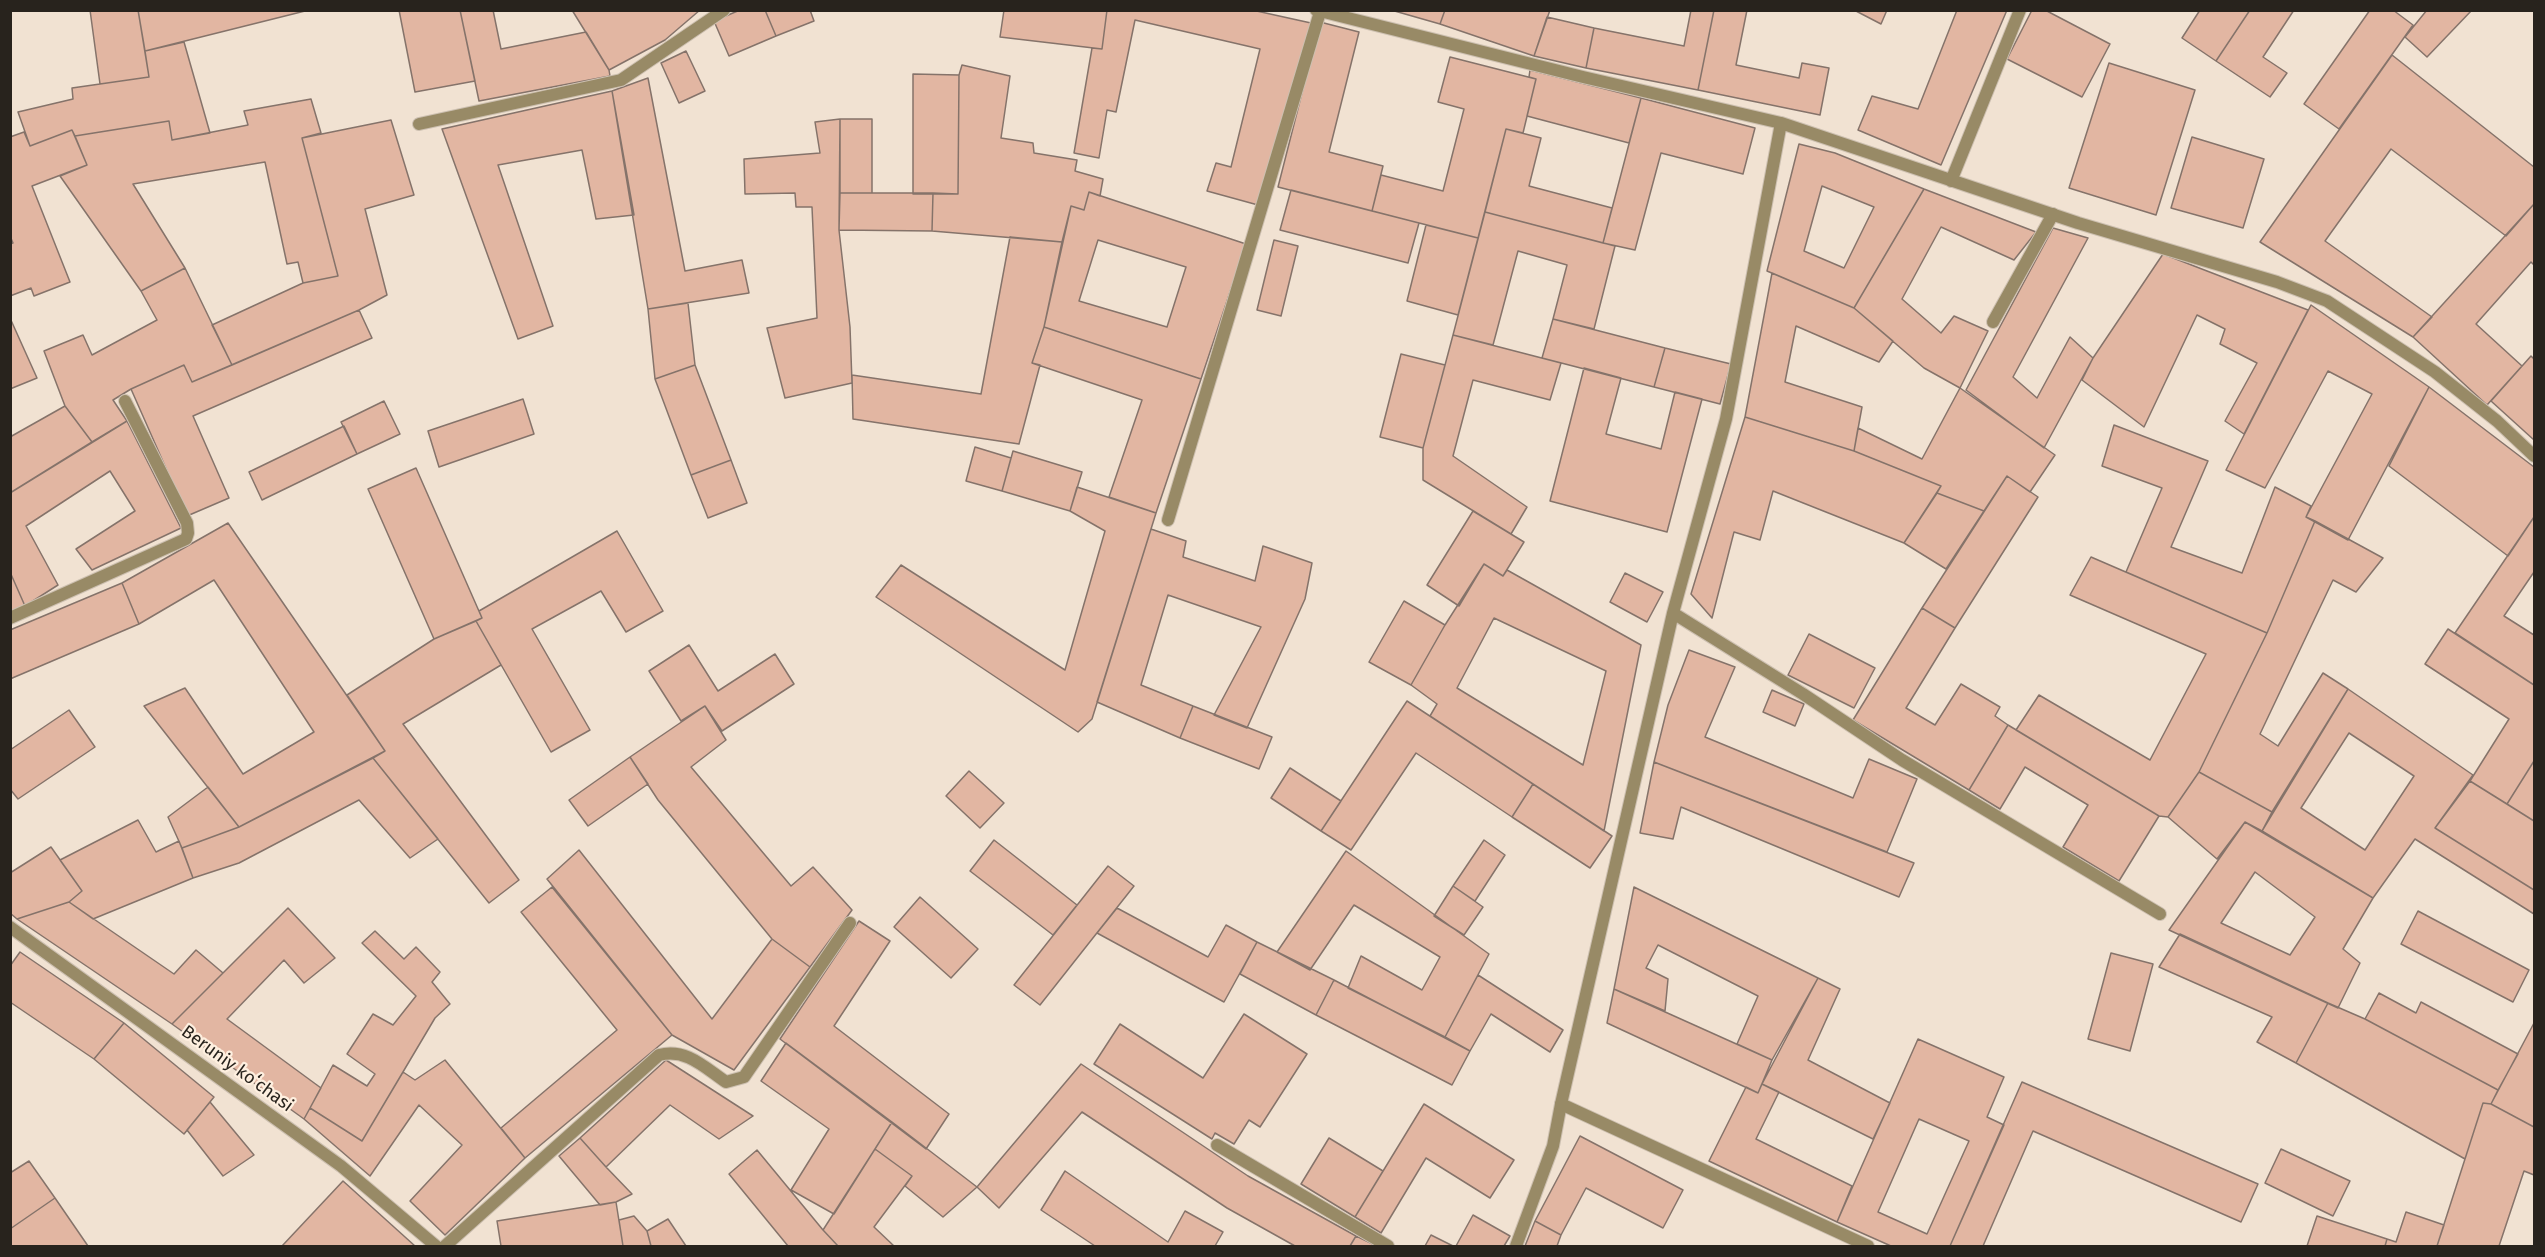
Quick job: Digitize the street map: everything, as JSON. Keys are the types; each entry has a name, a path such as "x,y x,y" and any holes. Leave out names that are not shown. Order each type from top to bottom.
{"street":[{"path":"419,124 621,80 724,10"},
{"path":"1952,181 2020,10"},
{"path":"1168,520 1318,11 1781,123 2052,214 2277,282 2327,301 2435,372 2497,421 2535,456"},
{"path":"1516,1246 1552,1146 1673,613 1726,420 1781,123"},
{"path":"1993,322 2052,214"},
{"path":"10,618 186,539 187,524 125,401"},
{"path":"1673,613 1803,694 1902,760 2160,914"},
{"path":"445,1246 659,1055 670,1052 682,1053 726,1082 744,1077 850,923"},
{"name":"Beruniy koʻchasi","path":"10,927 341,1166 436,1246"},
{"path":"1561,1104 1868,1246"},
{"path":"1217,1145 1388,1246"}],"building":[{"path":"90,10 138,10 149,77 100,84"},
{"path":"138,10 309,10 145,51"},
{"path":"399,10 460,10 475,81 415,92"},
{"path":"460,10 493,10 501,49 586,32 609,70 610,76 479,101"},
{"path":"572,10 700,10 665,40 609,70"},
{"path":"740,10 765,10 776,36 729,56 714,21"},
{"path":"765,10 810,10 814,21 776,36"},
{"path":"1004,10 1107,10 1102,49 1000,37"},
{"path":"1107,10 1252,10 1311,23 1258,205 1207,191 1216,163 1231,167 1260,49 1135,20 1116,112 1107,110 1099,158 1074,153 1092,48 1102,49"},
{"path":"1391,10 1445,10 1440,24"},
{"path":"1445,10 1550,10 1534,56 1440,24"},
{"path":"1691,10 1714,10 1698,90 1586,68 1594,28 1684,46"},
{"path":"1714,10 1747,10 1736,65 1799,78 1802,63 1829,68 1820,115 1698,90"},
{"path":"1854,10 1887,10 1881,24"},
{"path":"1957,10 2007,10 1941,165 1858,130 1872,96 1918,109"},
{"path":"2032,10 2045,10 2110,44 2082,97 2007,59"},
{"path":"2200,10 2250,10 2216,61 2182,38"},
{"path":"2250,10 2294,10 2263,57 2287,73 2270,97 2216,61"},
{"path":"2370,10 2393,10 2413,25 2339,129 2304,104"},
{"path":"2427,10 2472,10 2427,57 2405,37"},
{"path":"1547,17 1594,28 1586,68 1534,56"},
{"path":"1320,22 1359,32 1329,152 1383,166 1372,211 1278,187"},
{"path":"184,42 210,133 172,140 169,121 75,136 72,130 30,146 18,112 73,99 72,88 149,77 145,51"},
{"path":"686,51 705,91 679,103 661,63"},
{"path":"2392,55 2534,167 2534,204 2506,236 2391,149 2325,241 2432,317 2413,337 2260,242"},
{"path":"1450,57 1536,79 1523,133 1506,129 1478,238 1372,211 1381,175 1443,191 1464,109 1438,102"},
{"path":"2109,63 2195,90 2156,215 2069,188"},
{"path":"962,65 1010,76 1001,138 1033,143 1034,153 1077,160 1075,171 1103,179 1100,196 1089,192 1084,210 1071,206 1062,242 932,231 933,193 958,194 959,75"},
{"path":"1530,70 1641,98 1629,143 1527,116 1536,79 1529,77"},
{"path":"913,74 959,75 958,194 913,194"},
{"path":"648,78 685,271 742,260 749,293 648,309 612,91"},
{"path":"612,91 634,215 596,219 582,150 498,165 553,326 518,339 442,129"},
{"path":"1641,98 1755,128 1743,174 1661,153 1635,250 1603,243"},
{"path":"311,99 321,133 302,138 338,276 303,283 298,262 287,264 265,162 133,184 185,268 141,291 60,176 87,165 75,136 169,121 172,140 248,125 244,111"},
{"path":"840,119 839,230 850,327 852,383 785,398 767,328 817,318 812,207 796,207 795,193 745,194 744,159 820,153 815,122"},
{"path":"840,119 872,119 872,193 840,193"},
{"path":"391,120 414,195 365,209 387,295 359,310 232,365 212,325 303,283 338,276 302,138"},
{"path":"1506,129 1541,138 1529,186 1612,208 1603,243 1485,212"},
{"path":"72,130 87,165 32,186 70,282 34,296 31,288 10,296 10,244 13,243 10,236 10,137 24,132 30,146"},
{"path":"2192,137 2264,159 2243,228 2171,208"},
{"path":"1799,144 1835,153 1924,189 1854,308 1767,271","holes":["1822,186 1874,207 1844,268 1804,251"]},
{"path":"1924,189 2036,232 2014,260 1941,227 1902,299 1941,333 1954,316 1988,331 1960,388 1924,368 1854,308"},
{"path":"1291,190 1419,223 1408,263 1280,230"},
{"path":"1089,192 1246,244 1201,379 1044,327 1071,206 1084,210","holes":["1098,240 1186,267 1167,327 1079,301"]},
{"path":"840,193 933,193 932,231 839,230"},
{"path":"2534,204 2534,265 2531,262 2476,324 2522,366 2487,405 2413,337"},
{"path":"1485,212 1615,246 1594,329 1553,319 1567,265 1518,251 1493,345 1453,335"},
{"path":"1426,225 1478,238 1458,315 1407,301"},
{"path":"2053,228 2088,238 2013,377 2037,398 2070,337 2093,358 2044,448 1966,390"},
{"path":"1010,237 1062,242 1044,327 1032,363 1040,365 1019,444 853,419 852,375 981,394"},
{"path":"1274,240 1298,246 1281,316 1257,310"},
{"path":"2163,254 2308,310 2244,434 2225,421 2257,363 2220,344 2225,329 2197,315 2144,427 2082,380 2093,358"},
{"path":"185,268 232,365 192,382 184,365 131,389 113,400 127,421 92,442 65,406 44,351 83,335 92,355 157,320 141,291"},
{"path":"1772,273 1854,308 1893,341 1879,362 1796,326 1785,382 1862,407 1854,451 1745,417"},
{"path":"688,303 695,365 655,379 648,309"},
{"path":"2311,305 2429,387 2348,540 2306,517 2372,394 2328,371 2265,488 2226,470"},
{"path":"359,310 372,338 193,416 229,498 187,516 131,389 184,365 192,382"},
{"path":"10,318 37,378 10,389"},
{"path":"1553,319 1665,348 1654,387 1542,358"},
{"path":"1044,327 1201,379 1156,513 1109,497 1142,400 1032,363"},
{"path":"1453,335 1561,363 1550,400 1473,380 1453,456 1527,507 1511,534 1423,480 1423,448"},
{"path":"1665,348 1731,364 1720,404 1654,387"},
{"path":"1401,354 1445,365 1423,448 1380,437"},
{"path":"2531,356 2534,359 2534,440 2491,401"},
{"path":"695,365 731,460 691,475 655,379"},
{"path":"1584,368 1621,378 1606,434 1661,449 1675,392 1702,399 1667,532 1550,501"},
{"path":"2429,387 2534,467 2534,517 2508,556 2389,466"},
{"path":"1960,388 2055,455 2030,492 2007,476 1984,511 1937,493 1941,486 1854,451 1858,428 1922,459"},
{"path":"523,399 534,434 439,467 428,431"},
{"path":"384,401 400,434 357,454 341,422"},
{"path":"65,406 92,442 10,493 10,437"},
{"path":"1745,417 1854,451 1941,486 1904,543 1773,491 1760,540 1734,532 1712,618 1691,594"},
{"path":"127,421 181,528 92,570 76,549 135,511 110,471 26,526 58,585 25,606 10,572 10,493"},
{"path":"2114,425 2208,461 2171,547 2242,573 2275,487 2311,506 2306,517 2315,521 2267,633 2126,572 2162,488 2102,466"},
{"path":"344,426 357,454 262,500 249,472"},
{"path":"975,447 1011,458 1002,491 966,481"},
{"path":"1013,451 1082,472 1070,511 1002,491"},
{"path":"731,460 747,503 708,518 691,475"},
{"path":"416,468 482,618 434,639 368,489"},
{"path":"2007,476 2038,497 1955,628 1922,608"},
{"path":"1077,487 1156,513 1092,719 1078,732 876,597 901,565 1065,670 1105,531 1070,511"},
{"path":"1937,493 1984,511 1946,569 1904,543"},
{"path":"1473,511 1524,542 1503,576 1484,564 1459,606 1427,585"},
{"path":"2534,517 2534,572 2504,616 2534,635 2534,685 2455,633"},
{"path":"2315,521 2383,558 2356,592 2333,580 2260,734 2278,746 2323,673 2348,689 2272,812 2199,772 2267,633"},
{"path":"228,523 385,751 239,827 144,706 185,688 243,774 314,732 214,580 139,624 122,583"},
{"path":"1151,529 1186,541 1183,557 1255,581 1263,546 1312,563 1305,599 1247,728 1214,715 1261,627 1168,595 1141,685 1193,706 1180,738 1097,702"},
{"path":"617,531 663,611 626,632 601,591 532,629 590,730 551,752 476,621 482,618 479,611"},
{"path":"2091,557 2267,633 2199,772 2168,817 2159,816 2016,730 2039,695 2150,760 2206,654 2070,595"},
{"path":"1484,564 1503,576 1507,570 1641,645 1604,831 1430,716 1437,704 1411,685 1445,625","holes":["1494,618 1606,671 1583,765 1457,688"]},
{"path":"10,572 25,606 10,612"},
{"path":"1625,573 1663,592 1647,622 1610,602"},
{"path":"122,583 139,624 10,679 10,630"},
{"path":"1404,601 1445,625 1411,685 1369,662"},
{"path":"1922,608 1955,628 1906,708 1935,725 1961,684 2000,707 1995,716 2008,725 1969,790 1853,720"},
{"path":"476,621 501,665 403,724 519,880 489,903 373,758 385,751 347,695 434,639"},
{"path":"2448,629 2534,685 2534,761 2507,804 2470,781 2509,719 2425,664"},
{"path":"1809,634 1875,668 1854,708 1788,675"},
{"path":"689,645 718,691 775,654 794,684 722,731 705,706 681,721 649,671"},
{"path":"1689,650 1735,667 1705,737 1853,798 1869,759 1917,779 1887,852 1654,762 1668,705"},
{"path":"2348,689 2473,775 2435,828 2534,890 2534,914 2415,839 2373,898 2262,831","holes":["2349,733 2414,776 2365,850 2301,808"]},
{"path":"1772,690 1804,704 1795,726 1763,712"},
{"path":"1407,701 1533,784 1512,817 1416,753 1351,850 1321,831"},
{"path":"705,706 726,740 691,767 791,886 813,867 852,910 810,967 772,939 658,800 630,757"},
{"path":"1193,706 1272,737 1259,769 1180,738"},
{"path":"69,710 95,747 18,799 10,789 10,750"},
{"path":"2008,725 2159,816 2119,881 2063,847 2088,805 2025,767 2000,809 1969,790"},
{"path":"630,757 648,784 588,826 569,800"},
{"path":"373,758 438,839 410,858 359,800 239,863 193,878 182,848 239,827"},
{"path":"2534,761 2534,821 2507,804"},
{"path":"1654,762 1914,863 1899,897 1681,807 1673,839 1640,833"},
{"path":"1290,768 1341,801 1321,831 1271,798"},
{"path":"969,771 1004,803 980,828 946,796"},
{"path":"2199,772 2272,812 2262,831 2245,822 2217,859 2168,817"},
{"path":"2470,781 2534,821 2534,890 2435,828"},
{"path":"1533,784 1612,836 1590,868 1512,817"},
{"path":"208,787 239,827 182,848 168,817"},
{"path":"138,820 156,852 179,841 193,878 93,919 69,902 82,891 60,860"},
{"path":"2245,822 2373,898 2343,949 2360,963 2338,1008 2169,930","holes":["2255,872 2315,917 2290,955 2221,923"]},
{"path":"994,840 1077,905 1053,935 970,871"},
{"path":"1484,840 1505,855 1475,901 1453,886"},
{"path":"51,847 82,891 69,902 17,919 10,913 10,873"},
{"path":"579,850 712,1019 772,939 810,967 734,1070 672,1035 547,879"},
{"path":"1346,851 1489,954 1445,1037 1348,988 1361,956 1422,990 1440,957 1354,905 1310,970 1277,952"},
{"path":"1108,866 1134,886 1040,1005 1014,985"},
{"path":"1453,886 1483,907 1464,935 1434,916"},
{"path":"552,887 672,1035 525,1158 501,1128 617,1030 521,912"},
{"path":"1634,887 1818,978 1772,1060 1737,1044 1758,996 1658,945 1646,968 1668,979 1665,1011 1614,989"},
{"path":"920,897 978,949 951,978 894,927"},
{"path":"69,902 174,974 196,950 223,973 172,1024 17,919"},
{"path":"288,908 335,958 304,983 284,960 227,1019 321,1088 304,1119 172,1024"},
{"path":"1117,908 1208,957 1226,925 1257,942 1224,1002 1097,933"},
{"path":"2418,911 2529,970 2513,1002 2401,944"},
{"path":"859,921 890,941 834,1026 949,1114 926,1149 780,1039"},
{"path":"375,931 404,959 416,947 440,972 432,982 450,1004 435,1018 362,1141 310,1108 333,1065 367,1086 375,1074 347,1054 373,1014 393,1025 416,996 362,943"},
{"path":"2180,934 2328,1003 2296,1063 2257,1042 2272,1017 2159,967"},
{"path":"1257,942 1334,980 1316,1015 1240,974"},
{"path":"20,952 124,1023 94,1059 10,1002 10,966"},
{"path":"2111,953 2153,964 2130,1051 2088,1039"},
{"path":"1478,975 1563,1030 1550,1052 1491,1014 1470,1051 1445,1037"},
{"path":"1818,978 1840,989 1808,1060 1890,1103 1873,1139 1762,1084"},
{"path":"1334,980 1470,1051 1452,1085 1316,1015"},
{"path":"1614,989 1772,1060 1758,1093 1607,1023"},
{"path":"2379,993 2416,1013 2421,1002 2518,1054 2498,1090 2365,1019"},
{"path":"2328,1003 2365,1019 2498,1090 2491,1104 2483,1103 2465,1159 2296,1063"},
{"path":"1244,1014 1307,1054 1260,1127 1249,1120 1234,1144 1215,1133 1212,1139 1094,1064 1120,1024 1203,1078"},
{"path":"124,1023 214,1097 184,1134 94,1059"},
{"path":"2534,1023 2534,1127 2491,1104"},
{"path":"1918,1039 2004,1077 1987,1117 2004,1125 1950,1246 1891,1246 1837,1222","holes":["1919,1119 1969,1141 1927,1234 1878,1212"]},
{"path":"786,1043 892,1122 834,1214 791,1190 829,1129 761,1081"},
{"path":"445,1060 525,1158 445,1235 410,1201 462,1145 419,1105 370,1176 304,1119 310,1108 362,1141 403,1072 415,1080"},
{"path":"666,1060 753,1116 719,1139 670,1105 606,1167 580,1138"},
{"path":"1081,1064 1248,1176 1356,1236 1350,1246 1295,1246 1227,1208 1082,1112 999,1208 977,1187"},
{"path":"2022,1082 2258,1184 2241,1222 2033,1131 1983,1246 1950,1246"},
{"path":"1762,1084 1779,1092 1756,1139 1852,1186 1837,1222 1709,1161 1746,1087 1758,1093"},
{"path":"210,1102 254,1155 223,1176 187,1130"},
{"path":"2483,1103 2491,1104 2534,1127 2534,1175 2524,1171 2499,1246 2437,1246"},
{"path":"1424,1104 1514,1160 1490,1198 1426,1158 1381,1233 1355,1217"},
{"path":"892,1122 977,1187 943,1217 905,1186 912,1176 875,1149"},
{"path":"1580,1136 1683,1190 1663,1228 1586,1188 1561,1235 1535,1221"},
{"path":"580,1138 632,1194 616,1202 600,1205 559,1156"},
{"path":"1329,1138 1383,1171 1355,1217 1301,1184"},
{"path":"875,1149 912,1176 874,1227 894,1246 838,1246 823,1230"},
{"path":"2281,1149 2350,1181 2333,1216 2265,1183"},
{"path":"757,1150 838,1246 788,1246 729,1174"},
{"path":"29,1161 55,1198 10,1229 10,1173"},
{"path":"1065,1171 1168,1242 1185,1211 1223,1232 1215,1246 1095,1246 1041,1210"},
{"path":"343,1181 415,1246 282,1246"},
{"path":"55,1198 88,1246 10,1246 10,1229"},
{"path":"616,1202 623,1246 501,1246 497,1221"},
{"path":"2406,1212 2444,1225 2437,1246 2385,1246 2387,1239 2396,1242"},
{"path":"1473,1215 1510,1236 1504,1246 1456,1246"},
{"path":"634,1216 647,1231 651,1246 623,1246 619,1220"},
{"path":"2317,1216 2387,1239 2385,1246 2307,1246"},
{"path":"668,1219 686,1246 651,1246 647,1231"},
{"path":"1535,1221 1561,1235 1557,1246 1525,1246"},
{"path":"1431,1235 1453,1246 1425,1246"},
{"path":"1356,1236 1377,1246 1350,1246"}]}
